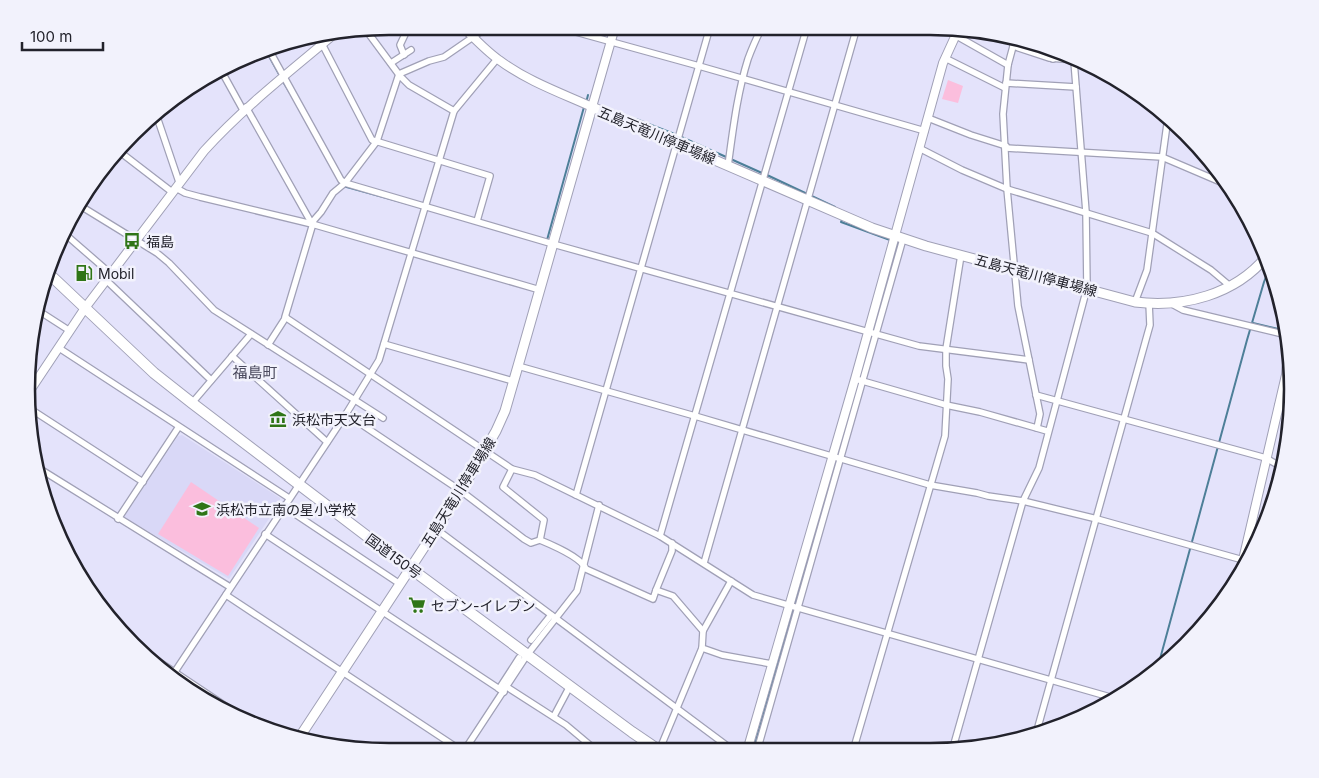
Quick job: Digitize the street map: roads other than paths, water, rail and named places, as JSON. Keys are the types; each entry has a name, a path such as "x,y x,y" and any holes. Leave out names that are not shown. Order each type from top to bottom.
{"highway":[{"name":"国道150号","path":"53,278 154,373 192,403 410,567 523,656 570,686 649,743"}],"main road":[{"name":"五島天竜川停車場線","path":"303,732 461,491 486,451 505,411 592,107 807,201 899,238 1135,302 1171,303 1202,297 1230,286 1248,274 1260,262"}],"street":[{"path":"404,55 400,45 405,35"},
{"path":"268,345 286,317 312,224 333,192 345,183 377,141 399,74 429,61 444,57 476,35"},
{"path":"584,35 924,131"},
{"path":"473,37 497,59 520,74 592,107 612,35"},
{"path":"576,494 708,35"},
{"path":"728,166 734,118 742,79 759,35"},
{"path":"660,536 805,35"},
{"path":"704,563 854,35"},
{"path":"370,36 399,74 418,91 454,111"},
{"path":"759,743 794,606 899,238 924,131 946,58 955,36"},
{"path":"966,37 1008,65"},
{"path":"35,382 85,308 204,151 245,109 320,42"},
{"path":"321,42 372,140 490,176 477,221"},
{"path":"1037,428 1040,414 1018,306 1007,189 1003,114 1005,85 1013,46 1053,58"},
{"path":"391,63 411,50"},
{"path":"272,55 341,180 345,183 553,244 919,346 1029,360"},
{"path":"946,58 1005,85 1076,87"},
{"path":"175,671 346,414 379,360 454,111 497,59"},
{"path":"955,742 1023,500 1039,468 1047,431 1086,288 1086,212 1076,67"},
{"path":"224,76 312,224"},
{"path":"928,118 1006,147 1162,157 1216,180"},
{"path":"158,121 176,188"},
{"path":"1135,302 1147,270 1167,126"},
{"path":"920,148 962,170 1007,189 1152,233 1211,270 1230,286"},
{"path":"124,155 176,188 200,198 312,224 540,290"},
{"path":"84,208 157,253 214,310 383,418"},
{"path":"69,238 211,380"},
{"path":"855,743 945,436 948,379 946,349 961,255"},
{"path":"1038,726 1150,325 1149,303"},
{"path":"1171,303 1183,310 1279,333"},
{"path":"43,314 70,331"},
{"path":"286,317 512,469 535,475 660,536 753,595 1107,696"},
{"path":"192,403 251,334"},
{"path":"384,344 513,381"},
{"path":"58,348 178,428 289,498"},
{"path":"232,356 327,442"},
{"path":"518,366 930,484 977,492 988,496 1023,500 1240,559"},
{"path":"858,380 1047,431"},
{"path":"1245,549 1284,383"},
{"path":"1036,395 1266,458 1276,464"},
{"path":"1278,405 1283,407"},
{"path":"36,413 142,482"},
{"path":"346,414 461,491 531,543 540,540 566,552 584,565 586,569 653,599 672,551 672,543"},
{"path":"118,519 178,428"},
{"path":"512,469 503,487 544,520 540,540"},
{"path":"45,472 230,587"},
{"path":"468,743 523,656 577,591 599,505"},
{"path":"284,506 400,584"},
{"path":"436,529 723,743"},
{"path":"265,534 504,689 554,716 588,743"},
{"path":"663,743 702,648 703,631 732,581"},
{"path":"656,590 673,596 703,631"},
{"path":"226,595 451,743"},
{"path":"749,743 772,664 794,606"},
{"path":"531,640 554,617"},
{"path":"702,648 722,655 772,664"},
{"path":"554,716 570,686"}],"waterway":[{"path":"269,56 280,76"},
{"path":"282,80 290,93"},
{"path":"586,103 588,95"},
{"path":"547,240 584,107"},
{"path":"636,119 762,173"},
{"path":"767,175 835,207"},
{"path":"343,186 423,208"},
{"path":"842,220 841,222 890,240"},
{"path":"755,743 898,243 895,242"},
{"path":"1160,657 1266,277"},
{"path":"1253,323 1279,329"}],"place":[{"name":"福島","path":"132,241"},
{"name":"Mobil","path":"84,273"},
{"name":"浜松市天文台","path":"278,419"},
{"name":"浜松市立南の星小学校","path":"202,509"},
{"name":"セブン-イレブン","path":"417,605"}],"district":[{"name":"福島町","path":"255,372"}]}
